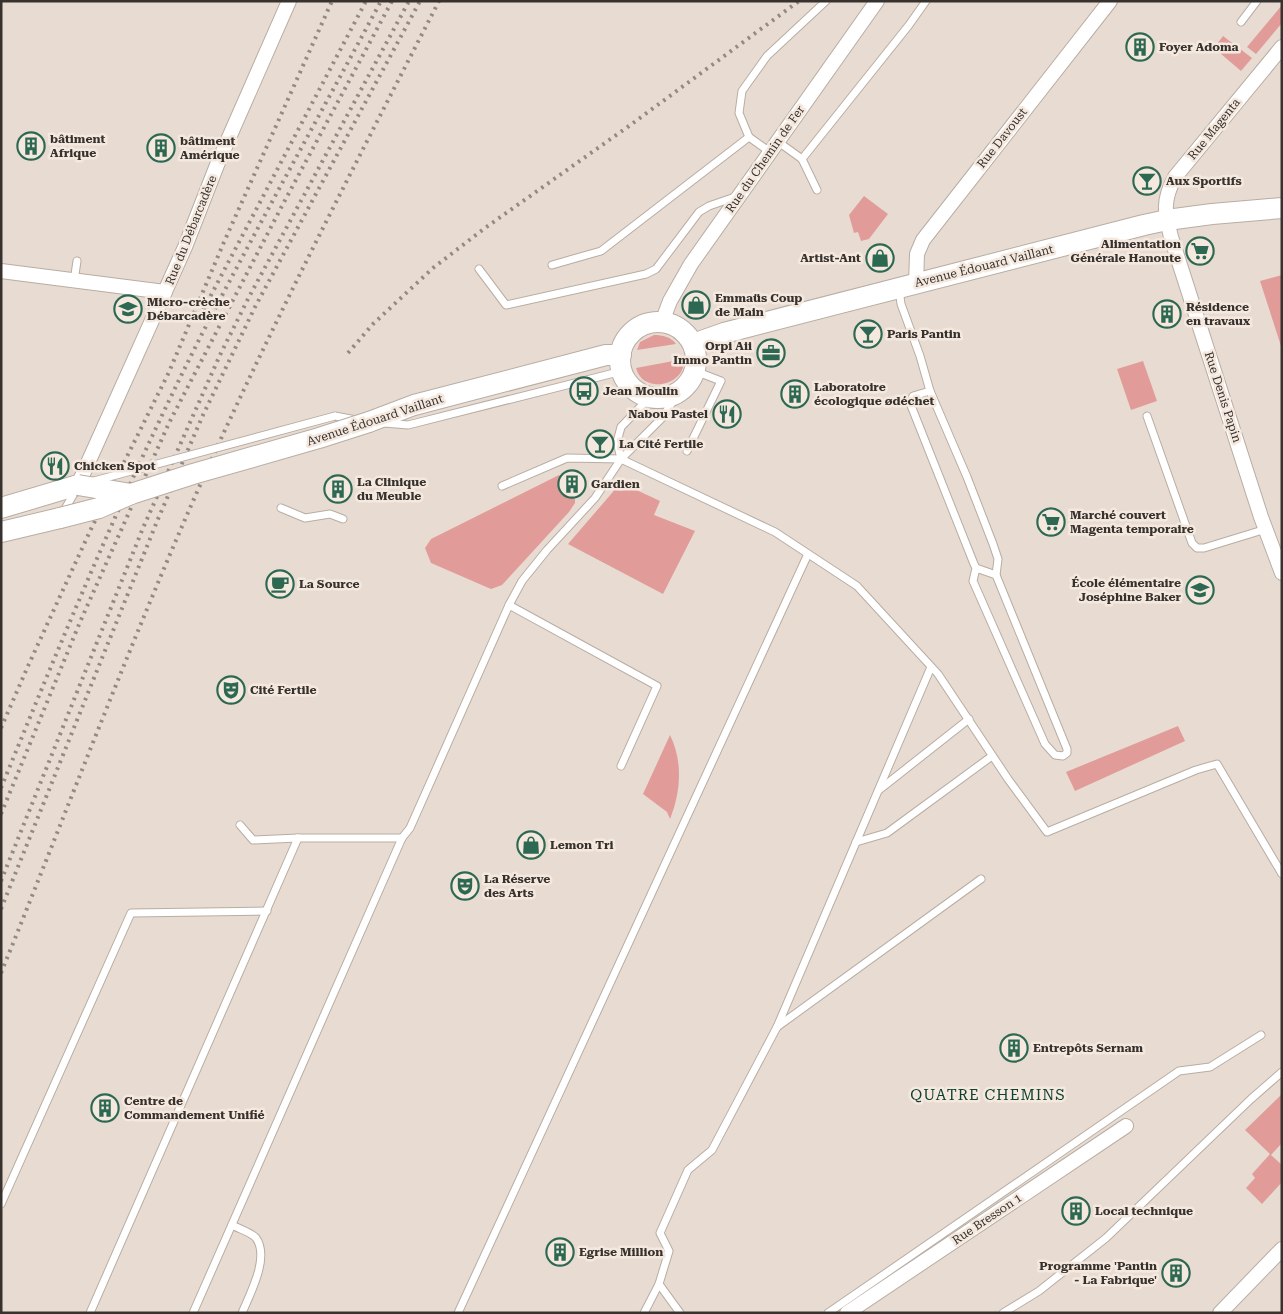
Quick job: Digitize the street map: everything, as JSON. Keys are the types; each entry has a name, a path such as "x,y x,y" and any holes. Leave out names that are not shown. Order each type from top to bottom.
{"main road":[{"name":"Avenue Édouard Vaillant","path":"693,344 724,333 1167,220 1281,207"},
{"path":"662,322 680,329 688,335 693,344 696,357 695,371 692,379 679,392 665,398 650,397 632,388 626,380 621,363 624,344 634,331 647,324 662,322"},
{"name":"Avenue Édouard Vaillant","path":"1,532 99,508 131,494 369,422 414,405 606,355 621,363"},
{"name":"Avenue Édouard Vaillant","path":"1,508 78,485 131,494"}],"street":[{"name":"Rue du Débarcadère","path":"78,485 185,248 217,164 289,1"},
{"name":"Rue du Chemin de Fer","path":"662,322 679,284 738,196 877,1"},
{"name":"Rue Davoust","path":"907,286 923,240 1110,1"},
{"name":"Rue Magenta","path":"1167,220 1165,198 1175,177 1282,47"},
{"name":"Rue Denis Papin","path":"1167,220 1266,530 1282,573"},
{"path":"1,272 165,292"},
{"name":"Rue Bresson 1","path":"847,1313 1126,1126"},
{"path":"1220,1313 1282,1249"}],"lane":[{"path":"817,190 802,159 749,137 739,113 742,91 768,56 826,1"},
{"path":"802,159 926,1"},
{"path":"1240,22 1257,1"},
{"path":"552,265 601,251 749,137"},
{"path":"479,269 506,305 646,274 656,269 699,212 709,206 738,196"},
{"path":"74,281 76,261"},
{"path":"907,286 901,304 920,356 930,391 993,544 998,560 996,575 1067,749 1067,753 1063,756 1055,755 1045,744 973,581 976,568 910,404 912,396 930,391"},
{"path":"687,451 721,381 695,371"},
{"path":"193,1313 402,838 410,828 509,605 522,581 595,498 621,459 662,418 679,392"},
{"path":"621,459 617,442 621,427 650,397"},
{"path":"60,518 78,485 335,416 369,422"},
{"path":"1147,416 1192,543 1197,548 1204,548 1266,530"},
{"path":"502,486 567,458 621,459 774,532 857,586 931,667 970,719 992,756 1047,832 1196,770 1217,764 1282,874"},
{"path":"281,508 305,518 330,514 343,520"},
{"path":"458,1313 808,554"},
{"path":"976,568 996,575"},
{"path":"509,605 657,686 621,766"},
{"path":"644,1313 659,1284 669,1251 660,1233 688,1170 712,1150 777,1027 931,667"},
{"path":"878,790 970,719"},
{"path":"856,842 887,833 992,756"},
{"path":"240,825 252,840 402,838"},
{"path":"90,1313 298,838"},
{"path":"777,1027 981,879"},
{"path":"1,1204 131,913 266,911"},
{"path":"828,1313 1179,1071 1210,1067 1261,1035"},
{"path":"1003,1313 1040,1291 1106,1238 1250,1099 1282,1072"},
{"path":"232,1225 255,1236 261,1248 260,1265 242,1313"},
{"path":"659,1284 680,1313"}],"shaded area":[{"path":"1282,5 1282,23 1256,54 1247,47"},
{"path":"1223,36 1252,58 1241,71 1214,48"},
{"path":"864,196 888,214 869,239 861,241 858,232 854,233 849,215"},
{"path":"1282,275 1282,349 1260,281"},
{"path":"654,335 666,337 676,344 637,350 640,342"},
{"path":"684,359 683,368 678,376 672,381 663,384 647,382 640,376 636,368"},
{"path":"1143,361 1157,401 1131,410 1117,369"},
{"path":"559,475 575,499 575,503 569,512 502,585 491,589 431,563 425,548 431,539"},
{"path":"618,486 628,486 660,501 654,515 695,531 663,594 568,544"},
{"path":"1178,726 1185,741 1075,791 1066,772"},
{"path":"670,735 677,755 679,777 674,809 670,819 667,812 643,794"},
{"path":"1282,1094 1282,1143 1271,1155 1282,1165 1282,1182 1262,1204 1246,1188 1255,1178 1252,1174 1270,1154 1245,1130"}],"railway":[{"path":"1,728 91,529 169,372 224,242 332,1"},
{"path":"200,316 366,1"},
{"path":"1,788 98,557 176,386 247,248 381,1"},
{"path":"1,814 80,622 169,423 283,204 392,1"},
{"path":"1,881 143,528 220,355 249,297 409,1"},
{"path":"1,909 158,519 203,415 255,307 420,1"},
{"path":"1,973 134,640 219,443 299,276 439,1"},
{"path":"348,353 373,324 433,268 485,228 629,126 799,1"}],"place":[{"name":"Foyer Adoma","path":"1140,47"},
{"name":"bâtiment Afrique","path":"31,146"},
{"name":"bâtiment Amérique","path":"161,148"},
{"name":"Aux Sportifs","path":"1147,181"},
{"name":"Alimentation Générale Hanoute","path":"1200,251"},
{"name":"Artist-Ant","path":"880,258"},
{"name":"Emmaüs Coup de Main","path":"696,305"},
{"name":"Micro-crèche Débarcadère","path":"128,309"},
{"name":"Résidence en travaux","path":"1167,314"},
{"name":"Paris Pantin","path":"868,334"},
{"name":"Orpi Aii Immo Pantin","path":"771,353"},
{"name":"Jean Moulin","path":"584,391"},
{"name":"Laboratoire écologique ødéchet","path":"795,394"},
{"name":"Nabou Pastel","path":"727,414"},
{"name":"La Cité Fertile","path":"600,444"},
{"name":"Chicken Spot","path":"55,466"},
{"name":"Gardien","path":"572,484"},
{"name":"La Clinique du Meuble","path":"338,489"},
{"name":"Marché couvert Magenta temporaire","path":"1051,522"},
{"name":"La Source","path":"280,584"},
{"name":"École élémentaire Joséphine Baker","path":"1200,590"},
{"name":"Cité Fertile","path":"231,690"},
{"name":"Lemon Tri","path":"531,845"},
{"name":"La Réserve des Arts","path":"465,886"},
{"name":"Entrepôts Sernam","path":"1014,1048"},
{"name":"Centre de Commandement Unifié","path":"105,1108"},
{"name":"Local technique","path":"1076,1211"},
{"name":"Egrise Million","path":"560,1252"},
{"name":"Programme 'Pantin - La Fabrique'","path":"1176,1273"}],"district":[{"name":"QUATRE CHEMINS","path":"988,1095"}]}
